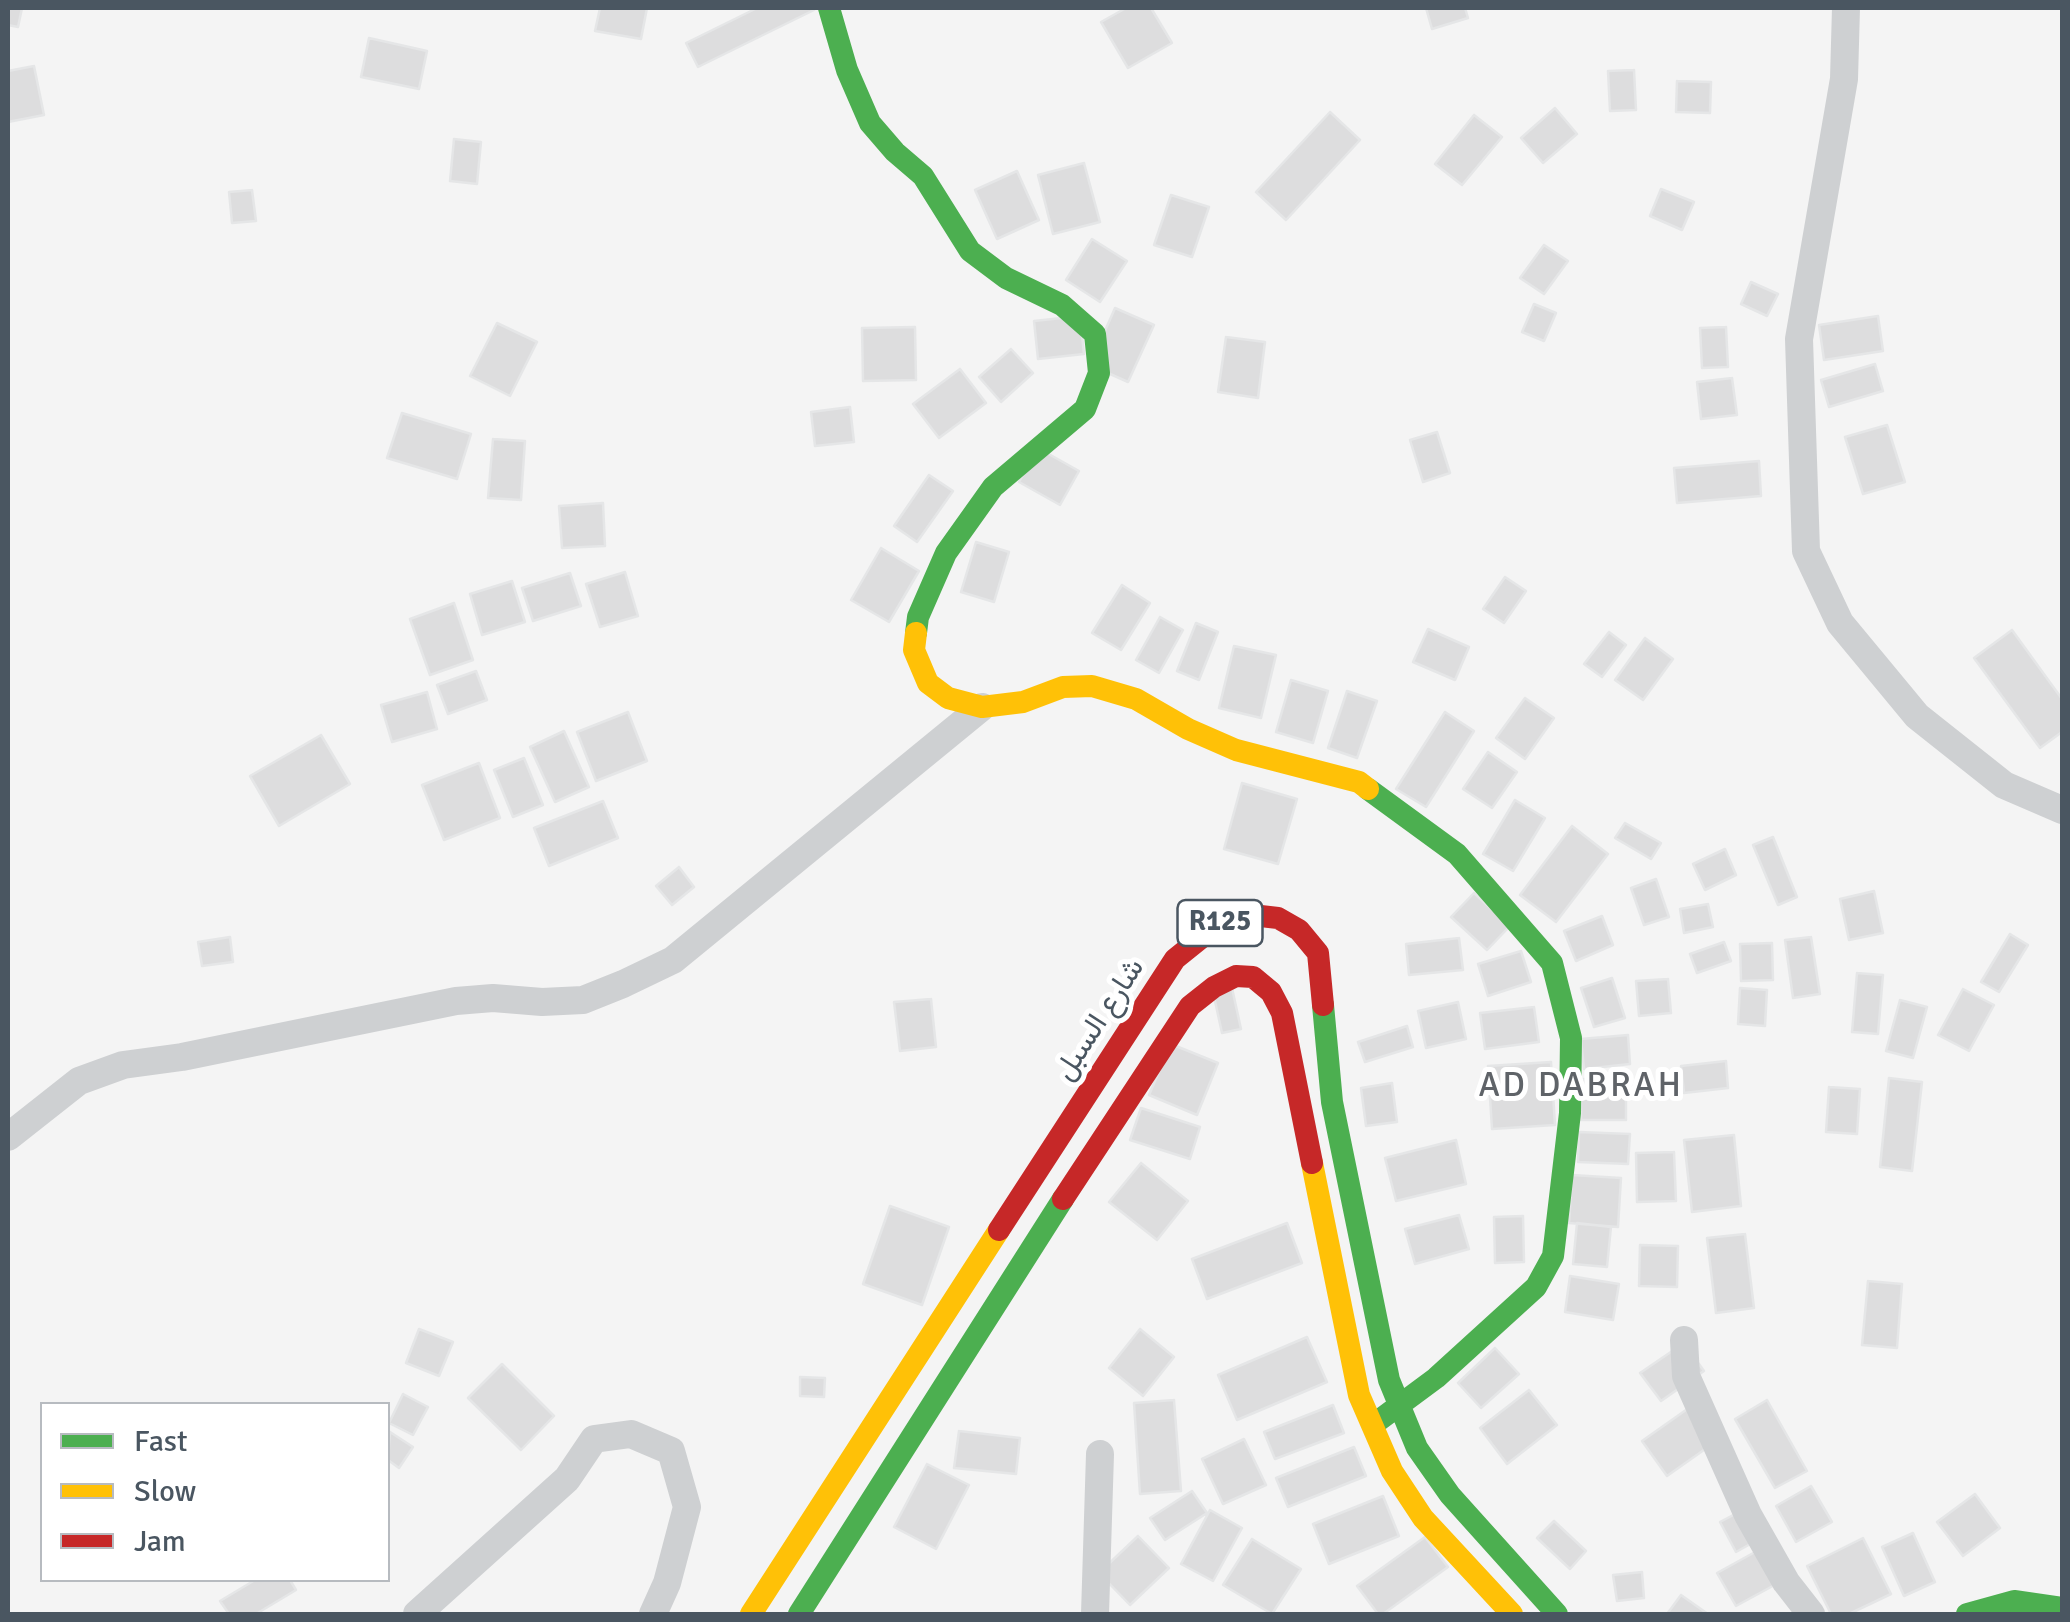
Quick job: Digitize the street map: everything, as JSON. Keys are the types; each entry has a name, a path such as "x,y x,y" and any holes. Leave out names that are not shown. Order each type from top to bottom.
{"main road":[{"path":"829,8 847,70 870,123 923,176 970,251 1006,278 1062,305 1095,334 1099,373 1085,409 993,487 946,553 918,617 914,650 928,683 948,698 982,708 1023,702 1063,687 1092,686 1136,699 1188,729 1236,750 1359,782 1456,854 1552,963 1571,1038 1570,1114 1553,1256 1536,1287 1372,1426"},
{"name":"شارع السبل","path":"752,1614 1176,958 1221,922 1252,915 1278,918 1299,930 1318,953 1332,1102 1389,1380 1417,1448 1450,1495 1557,1614"},
{"name":"R125","path":"799,1614 1157,1052 1190,1006 1236,976 1253,977 1271,992 1282,1014 1359,1395 1372,1426 1392,1472 1423,1518 1512,1614"},
{"path":"1967,1614 2014,1602 2062,1608"}],"street":[{"path":"1846,8 1844,79 1799,339 1806,550 1840,623 1918,716 2004,785 2062,810"},
{"path":"8,1137 78,1081 123,1065 298,1035 456,1001 583,1000 622,984 672,960 982,708"},
{"path":"1684,1340 1686,1376 1748,1515 1786,1582 1812,1614"},
{"path":"418,1614 566,1479 594,1439 632,1434 671,1451 688,1507 667,1583 653,1614"},
{"path":"1095,1614 1100,1454"}],"building":[{"path":"8,8 22,8 18,27 8,25"},
{"path":"600,8 647,8 641,39 595,31"},
{"path":"757,8 814,10 698,67 686,43"},
{"path":"1126,8 1151,8 1172,43 1128,68 1101,22"},
{"path":"1426,8 1465,8 1468,18 1432,29"},
{"path":"369,38 427,51 419,89 361,77"},
{"path":"34,66 44,115 8,122 8,71"},
{"path":"1634,70 1636,110 1610,111 1608,71"},
{"path":"1677,81 1711,82 1710,113 1676,112"},
{"path":"1555,108 1577,134 1543,163 1521,138"},
{"path":"1330,112 1360,140 1286,220 1256,192"},
{"path":"1474,115 1502,137 1462,185 1435,164"},
{"path":"454,139 481,142 477,184 450,181"},
{"path":"1084,163 1100,222 1053,234 1038,175"},
{"path":"1017,171 1039,220 997,239 975,190"},
{"path":"1661,189 1694,202 1682,230 1650,216"},
{"path":"252,190 256,221 232,223 229,192"},
{"path":"1171,195 1209,207 1192,257 1154,245"},
{"path":"1092,239 1127,261 1100,302 1066,280"},
{"path":"1544,245 1568,261 1544,294 1520,278"},
{"path":"1751,282 1778,294 1767,316 1741,304"},
{"path":"1534,304 1556,313 1544,341 1522,332"},
{"path":"1115,308 1154,325 1128,382 1090,365"},
{"path":"1080,316 1084,354 1038,359 1034,321"},
{"path":"1878,316 1883,351 1824,360 1819,325"},
{"path":"497,323 537,342 510,396 470,376"},
{"path":"915,327 916,380 863,381 862,328"},
{"path":"1726,327 1728,367 1702,368 1700,328"},
{"path":"1226,337 1265,342 1258,398 1218,392"},
{"path":"1011,349 1033,373 1001,402 979,377"},
{"path":"1875,364 1883,391 1829,407 1821,380"},
{"path":"960,369 986,403 939,438 913,404"},
{"path":"1732,378 1737,415 1701,419 1697,382"},
{"path":"850,407 854,442 815,446 811,412"},
{"path":"402,413 471,434 457,479 387,458"},
{"path":"1887,425 1905,482 1863,494 1845,437"},
{"path":"1437,432 1450,473 1423,482 1410,440"},
{"path":"493,439 525,441 521,500 488,498"},
{"path":"1038,448 1079,471 1060,505 1019,482"},
{"path":"1759,461 1761,496 1677,503 1674,468"},
{"path":"929,475 953,491 917,542 894,526"},
{"path":"603,503 605,546 562,548 559,506"},
{"path":"976,542 1009,552 994,602 961,592"},
{"path":"881,548 919,571 889,622 851,600"},
{"path":"625,572 638,616 600,627 586,584"},
{"path":"570,573 581,606 533,621 522,588"},
{"path":"1505,577 1526,591 1504,623 1483,609"},
{"path":"512,581 525,622 482,635 470,594"},
{"path":"1122,585 1150,603 1121,650 1092,633"},
{"path":"454,603 473,660 430,675 410,619"},
{"path":"1160,617 1183,630 1159,673 1136,660"},
{"path":"1196,623 1218,632 1199,680 1177,671"},
{"path":"1428,629 1469,647 1455,680 1413,662"},
{"path":"2012,630 2062,699 2062,732 2040,748 1974,658"},
{"path":"1609,632 1626,645 1602,677 1584,664"},
{"path":"1645,638 1673,659 1643,700 1615,680"},
{"path":"1234,646 1276,655 1261,718 1219,708"},
{"path":"476,671 487,700 448,714 437,685"},
{"path":"1291,680 1328,691 1313,743 1276,732"},
{"path":"1347,691 1377,701 1357,758 1328,748"},
{"path":"427,692 437,729 392,742 381,705"},
{"path":"1525,698 1554,718 1525,759 1496,738"},
{"path":"628,712 647,761 596,781 577,732"},
{"path":"1445,712 1474,731 1426,807 1396,789"},
{"path":"564,731 589,787 555,802 530,747"},
{"path":"321,735 350,784 279,826 250,776"},
{"path":"1488,752 1517,772 1492,808 1463,789"},
{"path":"524,758 543,805 513,817 494,770"},
{"path":"479,763 500,818 444,840 422,785"},
{"path":"1242,783 1297,799 1278,864 1224,849"},
{"path":"1515,800 1545,818 1513,871 1483,854"},
{"path":"603,801 618,838 549,866 534,828"},
{"path":"1625,823 1661,843 1651,859 1615,838"},
{"path":"1572,826 1608,854 1556,922 1520,895"},
{"path":"1773,837 1797,897 1778,905 1753,845"},
{"path":"1725,849 1736,875 1705,890 1693,864"},
{"path":"679,867 694,887 672,905 656,886"},
{"path":"1656,879 1669,917 1644,925 1631,888"},
{"path":"1874,891 1883,933 1849,940 1840,899"},
{"path":"1474,893 1510,926 1487,950 1451,917"},
{"path":"1708,904 1713,927 1684,933 1680,909"},
{"path":"1602,916 1613,945 1576,961 1564,931"},
{"path":"2010,934 2028,945 1999,992 1981,982"},
{"path":"230,937 233,962 202,966 198,942"},
{"path":"1811,937 1820,994 1793,998 1785,940"},
{"path":"1459,938 1463,970 1409,975 1406,944"},
{"path":"1724,942 1731,961 1697,973 1690,954"},
{"path":"1772,943 1773,980 1741,981 1740,944"},
{"path":"1521,951 1531,982 1488,996 1478,964"},
{"path":"1857,973 1883,975 1878,1034 1852,1032"},
{"path":"1612,978 1625,1018 1594,1027 1581,988"},
{"path":"1668,979 1671,1013 1639,1016 1636,981"},
{"path":"1232,988 1241,1029 1222,1033 1213,992"},
{"path":"1740,988 1767,990 1765,1026 1738,1024"},
{"path":"1963,989 1994,1005 1969,1051 1938,1035"},
{"path":"931,999 936,1047 900,1051 894,1002"},
{"path":"1900,1000 1927,1007 1913,1058 1886,1051"},
{"path":"1458,1002 1466,1039 1426,1048 1418,1011"},
{"path":"1534,1007 1539,1042 1485,1049 1480,1013"},
{"path":"1407,1026 1413,1047 1365,1062 1358,1042"},
{"path":"1628,1035 1630,1064 1584,1069 1581,1039"},
{"path":"1171,1044 1218,1063 1197,1115 1149,1095"},
{"path":"1726,1061 1728,1088 1684,1093 1681,1066"},
{"path":"1551,1062 1555,1125 1492,1129 1488,1066"},
{"path":"1889,1078 1922,1082 1912,1171 1880,1167"},
{"path":"1581,1079 1626,1079 1626,1120 1581,1120"},
{"path":"1392,1083 1397,1122 1366,1126 1361,1088"},
{"path":"1829,1087 1860,1089 1857,1134 1826,1132"},
{"path":"1141,1108 1200,1127 1190,1159 1130,1140"},
{"path":"1579,1132 1630,1134 1628,1164 1578,1162"},
{"path":"1734,1135 1741,1206 1692,1212 1684,1140"},
{"path":"1456,1140 1466,1184 1396,1201 1385,1158"},
{"path":"1674,1152 1676,1201 1637,1202 1636,1153"},
{"path":"1141,1163 1188,1201 1157,1240 1109,1202"},
{"path":"1572,1175 1621,1178 1618,1227 1569,1223"},
{"path":"890,1206 949,1227 922,1305 863,1284"},
{"path":"1459,1215 1469,1249 1415,1264 1405,1229"},
{"path":"1523,1216 1524,1262 1495,1263 1494,1217"},
{"path":"1287,1223 1302,1263 1207,1299 1192,1259"},
{"path":"1577,1223 1611,1227 1607,1267 1573,1264"},
{"path":"1745,1234 1754,1308 1716,1313 1707,1238"},
{"path":"1640,1245 1678,1246 1677,1287 1639,1286"},
{"path":"1570,1276 1619,1284 1613,1320 1565,1312"},
{"path":"1868,1281 1902,1284 1897,1348 1862,1345"},
{"path":"419,1329 453,1342 439,1376 406,1363"},
{"path":"1140,1329 1174,1357 1143,1396 1109,1368"},
{"path":"1307,1337 1327,1382 1237,1420 1218,1375"},
{"path":"1684,1343 1704,1371 1661,1401 1640,1373"},
{"path":"1495,1348 1519,1374 1481,1408 1458,1383"},
{"path":"502,1364 554,1416 521,1450 468,1398"},
{"path":"800,1377 825,1378 824,1397 800,1396"},
{"path":"1529,1390 1557,1425 1507,1464 1480,1428"},
{"path":"403,1394 428,1407 413,1435 390,1421"},
{"path":"1174,1400 1181,1491 1140,1494 1134,1403"},
{"path":"1767,1400 1807,1471 1775,1488 1735,1419"},
{"path":"1333,1405 1344,1433 1275,1459 1264,1432"},
{"path":"1693,1405 1718,1440 1667,1476 1642,1441"},
{"path":"959,1431 1020,1438 1016,1474 954,1468"},
{"path":"390,1432 413,1447 399,1468 390,1461"},
{"path":"1244,1439 1266,1485 1223,1504 1202,1459"},
{"path":"1354,1447 1366,1476 1288,1507 1276,1478"},
{"path":"927,1464 969,1485 936,1549 894,1527"},
{"path":"1811,1486 1832,1522 1796,1542 1776,1506"},
{"path":"1192,1491 1207,1513 1165,1540 1150,1518"},
{"path":"1975,1494 2000,1528 1963,1556 1937,1522"},
{"path":"1383,1496 1399,1536 1329,1564 1313,1524"},
{"path":"1754,1504 1770,1533 1736,1552 1720,1522"},
{"path":"1210,1510 1242,1528 1213,1581 1181,1564"},
{"path":"1554,1521 1586,1551 1570,1569 1537,1538"},
{"path":"1913,1533 1935,1582 1904,1596 1882,1547"},
{"path":"1138,1536 1169,1568 1130,1605 1099,1573"},
{"path":"1425,1537 1448,1567 1378,1614 1357,1586"},
{"path":"1863,1538 1891,1594 1849,1614 1831,1614 1807,1566"},
{"path":"1252,1539 1301,1569 1272,1614 1223,1585"},
{"path":"1775,1541 1793,1575 1736,1606 1717,1573"},
{"path":"1642,1572 1644,1598 1617,1601 1613,1575"},
{"path":"252,1582 291,1582 296,1590 256,1614 229,1614 220,1601"},
{"path":"1681,1595 1708,1614 1667,1614"}],"traffic: fast":[{"path":"829,8 847,70 870,123 923,176 970,251 1006,278 1062,305 1095,334 1099,373 1085,409 993,487 946,553 918,617 916,633"},
{"path":"1368,789 1457,854 1552,963 1571,1038 1570,1113 1553,1256 1536,1287 1436,1378 1378,1421"},
{"path":"1323,1005 1332,1102 1389,1380 1417,1448 1450,1495 1557,1614"},
{"path":"799,1614 1063,1199"},
{"path":"1967,1614 2014,1601 2062,1608"}],"traffic: slow":[{"path":"916,633 914,650 928,683 948,698 982,707 1023,702 1063,687 1092,686 1136,699 1188,729 1236,750 1359,782 1368,789"},
{"path":"1312,1163 1359,1395 1392,1471 1423,1518 1512,1614"},
{"path":"751,1614 999,1230"}],"traffic: jam":[{"path":"999,1230 1175,959 1221,922 1252,915 1278,918 1299,930 1318,953 1323,1005"},
{"path":"1063,1199 1190,1006 1236,976 1253,977 1271,992 1282,1013 1312,1163"}],"district":[{"name":"AD DABRAH","path":"1581,1087"}]}
